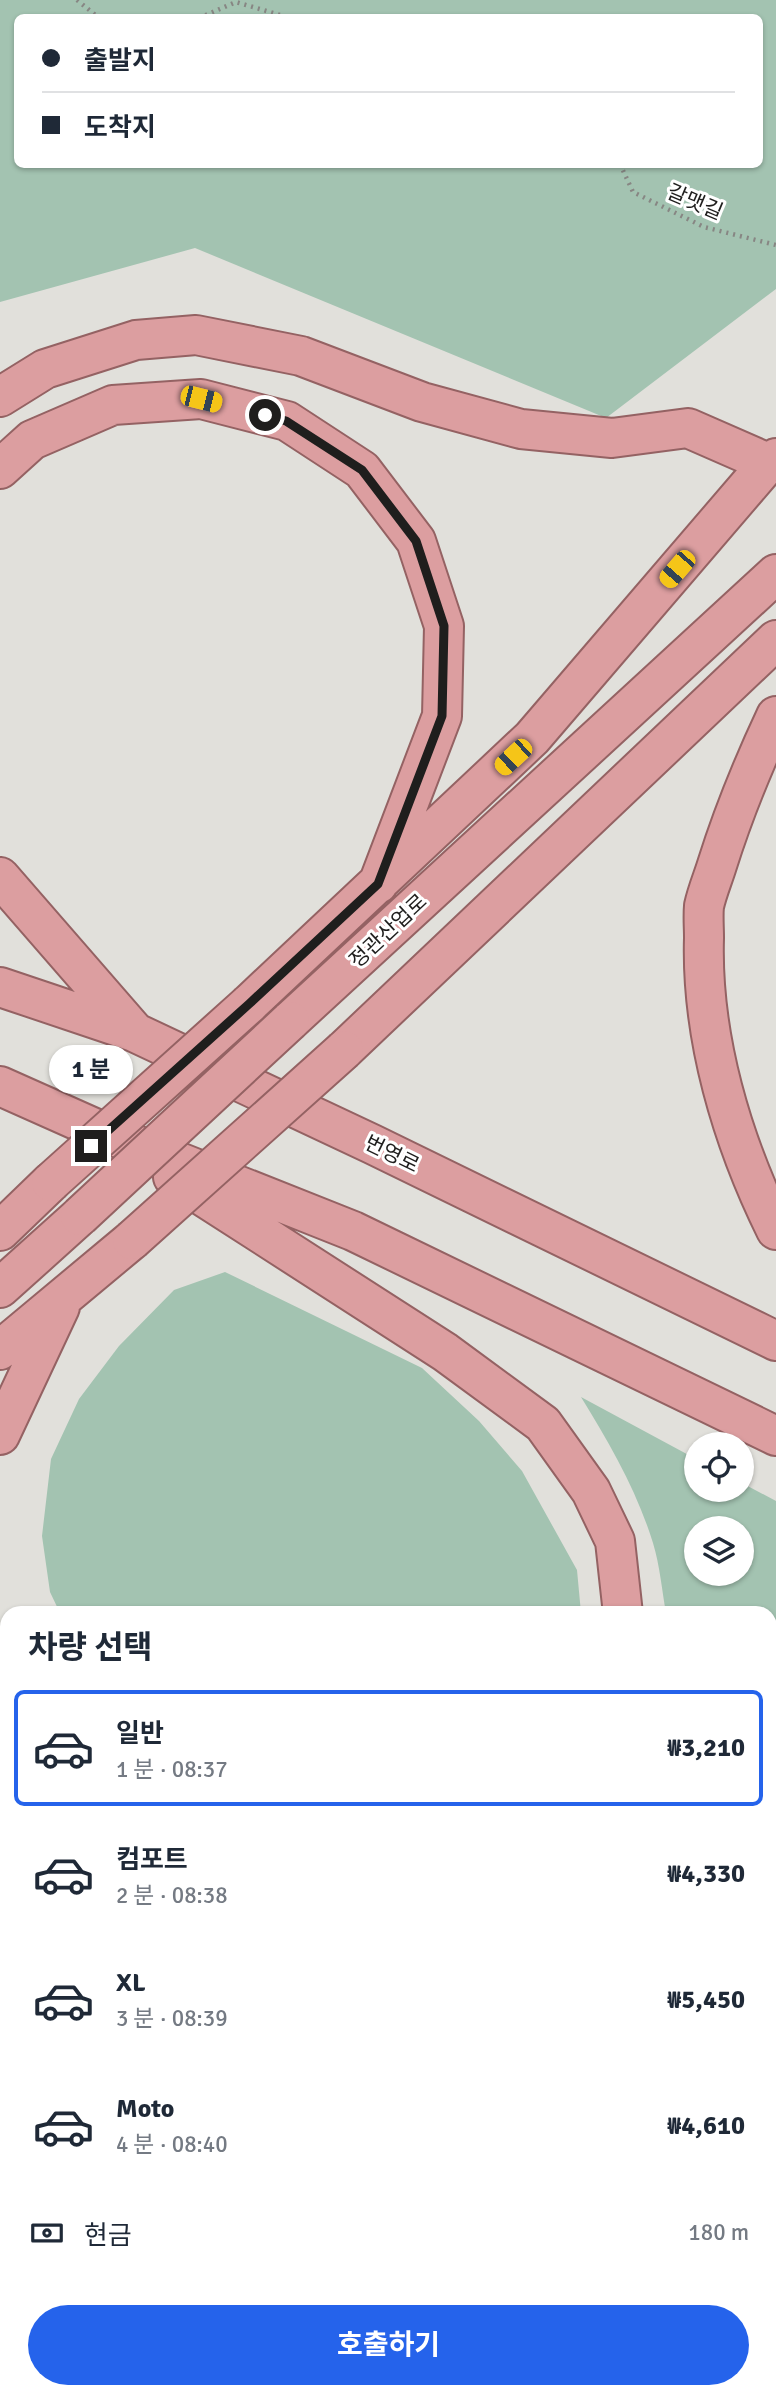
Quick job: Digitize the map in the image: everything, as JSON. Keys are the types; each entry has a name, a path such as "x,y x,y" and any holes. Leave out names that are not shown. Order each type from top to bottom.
{"highway":[{"path":"0,397 45,369 136,340 196,335 301,356 422,402 521,429 612,438 688,428 772,461 533,738 249,1004 0,1231"},
{"path":"0,469 32,440 113,405 201,399 286,421 362,470 416,541 444,626 442,716 378,884"},
{"name":"정관산업로","path":"0,1288 776,574"},
{"path":"0,1350 132,1240 344,1050 776,640"},
{"path":"776,716 753,765 727,832 704,905 703,973 714,1045 731,1117 755,1189 776,1230"},
{"path":"0,877 134,1032"},
{"name":"번영로","path":"0,987 134,1032 372,1144 776,1341"},
{"path":"0,1086 101,1131 353,1231 776,1436"},
{"path":"101,1131 444,1352 543,1424 591,1491 615,1541 622,1606"},
{"path":"0,1435 67,1293"}],"path":[{"path":"77,0 94,14"},
{"path":"208,14 236,2 276,14"},
{"name":"갈맷길","path":"622,168 633,192 704,227 776,245"}],"green space":[{"path":"0,0 776,0 776,289 606,418 195,248 0,302"},
{"path":"225,1272 422,1368 479,1421 522,1471 577,1570 580,1606 57,1606 50,1592 42,1536 51,1459 79,1399 119,1346 174,1290"},
{"path":"581,1397 684,1453 684,1502 754,1502 754,1489 776,1501 776,1606 665,1606 653,1543 622,1468"}],"route":[{"path":"91,1146 378,884 442,716 444,626 416,541 362,470 286,421 265,415"}]}
